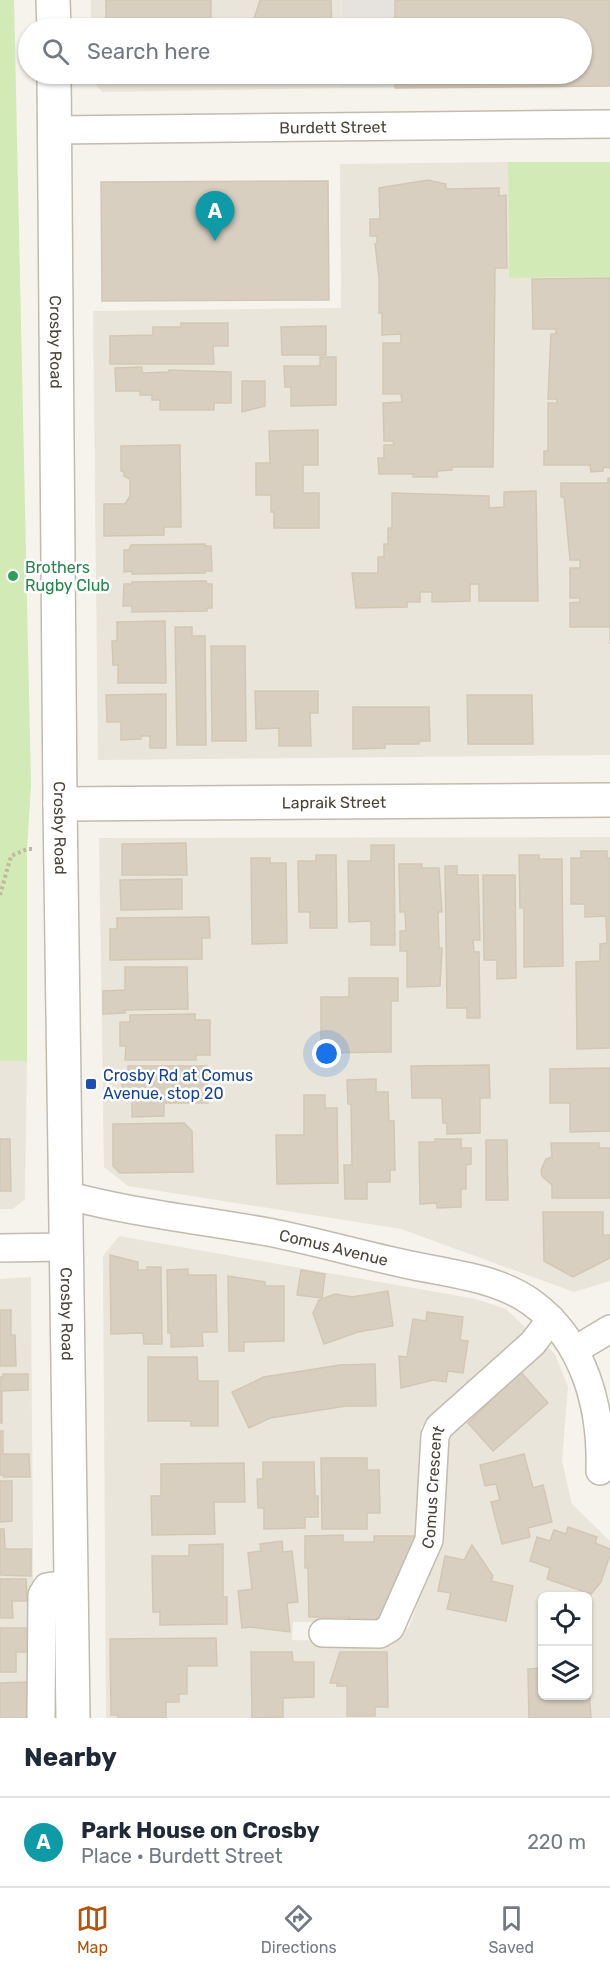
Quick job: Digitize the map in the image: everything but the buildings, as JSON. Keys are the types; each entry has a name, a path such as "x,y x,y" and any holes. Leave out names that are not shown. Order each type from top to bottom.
{"street":[{"path":"54,0 54,18"},
{"name":"Crosby Road","path":"54,84 60,804 73,1718"},
{"name":"Burdett Street","path":"55,130 610,124"},
{"name":"Lapraik Street","path":"60,804 610,800"},
{"name":"Comus Avenue","path":"66,1195 117,1207 309,1241 481,1281 516,1293 551,1319 563,1332 585,1371 600,1431 600,1471"},
{"path":"0,1248 66,1247"},
{"name":"Comus Crescent","path":"323,1633 380,1634 390,1628 429,1540 433,1444 439,1427 533,1343 551,1319"},
{"path":"575,1350 610,1329"},
{"path":"41,1718 42,1595 47,1587 71,1584"}],"path":[{"path":"0,895 11,856 27,849 39,849"}],"shaded area":[{"path":"91,0 342,0 341,18 91,18"},
{"path":"342,0 610,0 610,86 340,88 340,84 592,84 592,18 341,18"},
{"path":"95,84 340,84 340,88 102,92"},
{"path":"508,162 509,278 610,277 610,755 98,760 93,311 341,308 340,164"},
{"path":"610,837 610,1281 574,1292 401,1229 128,1186 104,1167 99,838"},
{"path":"0,1061 27,1061 25,1199 13,1209 0,1209"},
{"path":"119,1236 476,1299 506,1309 528,1330 421,1427 420,1530 378,1621 293,1622 292,1640 389,1642 409,1627 439,1543 439,1444 542,1342 555,1354 568,1387 562,1461 572,1504 610,1541 610,1718 106,1718 103,1256"},
{"path":"31,1277 34,1718 0,1718 0,1279"}],"green space":[{"name":"Brothers Rugby Club","path":"0,0 14,0 31,785 27,849 27,1061 0,1061"},
{"path":"508,162 610,162 610,277 509,278"}],"place":[{"name":"Park House on Crosby","path":"215,241"},
{"name":"Brothers Rugby Club","path":"13,576"},
{"name":"Crosby Rd at Comus Avenue, stop 20","path":"91,1084"}]}
